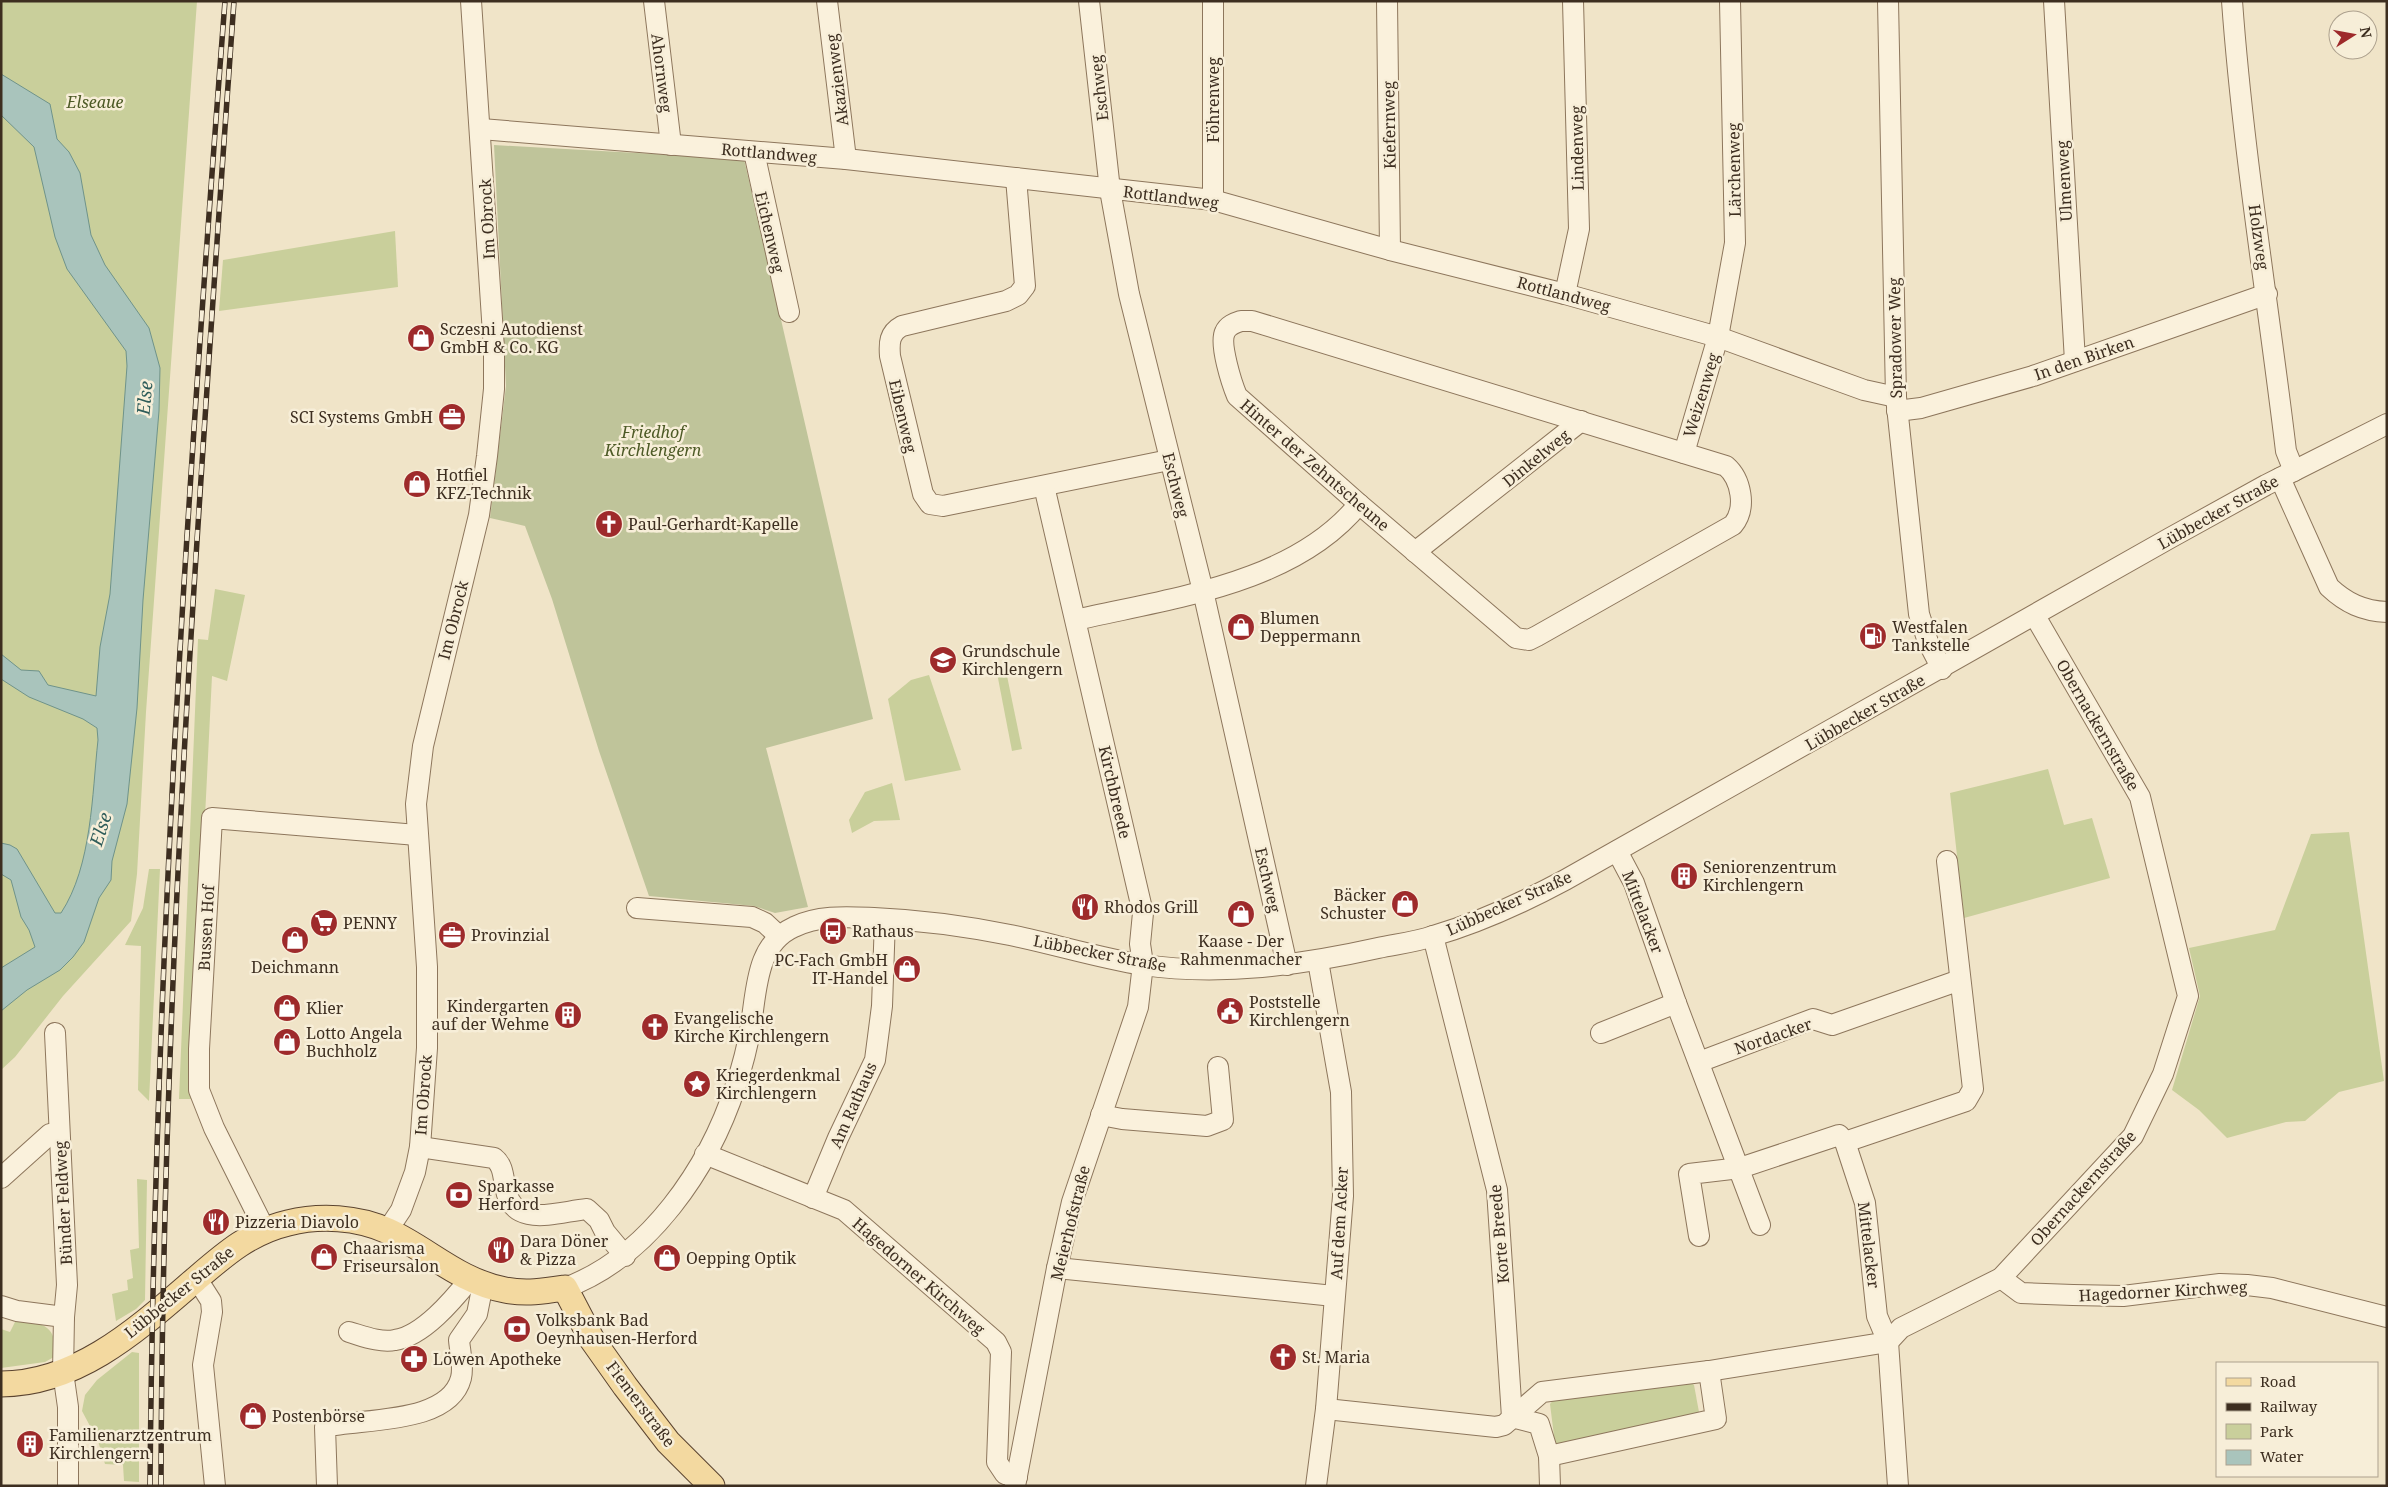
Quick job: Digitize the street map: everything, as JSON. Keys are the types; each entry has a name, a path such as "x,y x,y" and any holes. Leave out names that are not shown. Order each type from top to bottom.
{"main road":[{"name":"Lübbecker Straße","path":"1,1384 34,1382 64,1372 91,1359 120,1341 244,1240 265,1230 310,1218 333,1218 358,1222 387,1231 450,1270 476,1281 506,1290 536,1292 565,1288"},
{"name":"Fiemerstraße","path":"565,1288 591,1338 625,1386 668,1442 712,1486"}],"street":[{"name":"Im Obrock","path":"387,1231 401,1210 415,1172 420,1147 428,1022 416,804 423,746 478,515 488,456 494,388 494,349 481,129 471,1"},
{"name":"Ahornweg","path":"654,1 671,144"},
{"name":"Akazienweg","path":"827,1 846,159"},
{"name":"Eschweg","path":"1089,1 1110,190 1129,294 1203,591 1287,966"},
{"name":"Föhrenweg","path":"1213,1 1213,200"},
{"name":"Kiefernweg","path":"1387,1 1390,250"},
{"name":"Lindenweg","path":"1566,294 1579,229 1573,1"},
{"name":"Lärchenweg","path":"1718,337 1736,243 1730,1"},
{"name":"Spradower Weg","path":"1888,1 1897,404 1919,614 1928,642 1942,669"},
{"name":"Ulmenweg","path":"2054,1 2075,361"},
{"name":"Holzweg","path":"2232,1 2238,90 2267,294 2286,451 2287,475 2329,587 2342,599 2357,607 2387,612"},
{"name":"Rottlandweg","path":"481,129 846,159 1213,200 1390,250 1566,294 1718,337 1864,390 1897,404"},
{"name":"Eichenweg","path":"754,152 789,312"},
{"name":"Eibenweg","path":"1016,178 1025,286 1018,295 1006,302 902,326 895,330 889,341 890,356 923,494 930,504 943,506 1169,460"},
{"name":"In den Birken","path":"1897,404 1921,408 2033,376 2267,294"},
{"name":"Hinter der Zehntscheune","path":"1241,320 1252,321 1684,453 1726,466 1737,479 1742,508 1739,517 1733,525 1529,640 1516,638 1359,504 1237,396 1232,384 1223,340 1225,331 1231,324 1241,320"},
{"name":"Weizenweg","path":"1684,453 1718,337"},
{"name":"Dinkelweg","path":"1415,552 1491,494 1581,421"},
{"name":"Lübbecker Straße","path":"565,1288 595,1275 625,1256 646,1236 666,1212 705,1154 725,1114 741,1067 763,960 779,936 791,928 808,921 844,917 885,919 1000,933 1143,964 1200,969 1287,966 1433,936 1548,889 1942,669 2170,538 2387,424"},
{"name":"Kirchbreede","path":"1044,486 1143,913 1140,944 1143,964"},
{"path":"1076,620 1203,591 1280,564 1312,548 1331,534 1359,504"},
{"name":"Obernackernstraße","path":"1888,1342 1902,1328 2001,1278 2133,1136 2163,1074 2188,996 2140,797 2034,616"},
{"name":"Bussen Hof","path":"265,1230 214,1128 199,1090 198,1049 212,818 417,835"},
{"name":"Mittelacker","path":"1617,851 1634,882 1676,1003 1760,1225"},
{"path":"1699,1236 1689,1174 1740,1168 1839,1135 1845,1142 1966,1101 1973,1089 1947,861"},
{"path":"637,908 752,917 766,923 779,936"},
{"name":"Am Rathaus","path":"813,1198 838,1138 875,1060 882,1006 885,919"},
{"name":"Korte Breede","path":"1433,936 1497,1190 1512,1417"},
{"name":"Auf dem Acker","path":"1316,1486 1326,1409 1342,1196 1341,1092 1318,961"},
{"name":"Meierhofstraße","path":"1016,1481 1056,1268 1072,1202 1138,1007 1143,964"},
{"name":"Nordacker","path":"1699,1062 1813,1019 1832,1025 1960,980"},
{"path":"1600,1033 1676,1003"},
{"name":"Bünder Feldweg","path":"55,1033 67,1285 64,1317 64,1372 68,1406 68,1486"},
{"path":"1101,1115 1122,1120 1207,1126 1224,1120 1218,1067"},
{"path":"1,1178 50,1134 60,1133"},
{"name":"Mittelacker","path":"1845,1142 1866,1203 1877,1316 1888,1342"},
{"path":"420,1147 494,1158 503,1170 510,1206 517,1211 543,1214 587,1209 600,1220 605,1232 625,1256"},
{"name":"Hagedorner Kirchweg","path":"705,1154 844,1210 996,1342 1002,1352 997,1462 1005,1474 1016,1481"},
{"path":"1056,1268 1334,1296"},
{"path":"197,1278 211,1302 212,1312 203,1365 215,1486"},
{"name":"Hagedorner Kirchweg","path":"2001,1278 2021,1293 2073,1296 2123,1296 2220,1284 2247,1285 2272,1288 2387,1317"},
{"path":"349,1332 372,1339 394,1341 410,1336 476,1281"},
{"path":"327,1486 325,1427 367,1422 424,1411 445,1400 454,1391 460,1380 462,1368 459,1340 477,1314 476,1281"},
{"path":"1,1306 17,1311 64,1317"},
{"path":"1326,1409 1496,1427 1504,1425 1542,1392 1709,1371 1888,1342 1898,1486"},
{"path":"1549,1456 1716,1419 1709,1371"},
{"path":"1512,1417 1539,1424 1549,1456 1550,1486"}],"green space":[{"name":"Elseaue","path":"1,1 197,1 146,712 137,874 131,921 63,996 15,1057 1,1070"},
{"name":"Friedhof Kirchlengern","path":"494,145 744,159 873,719 766,748 808,907 775,913 754,906 649,896 599,751 552,599 525,526 490,518 506,386"},
{"path":"395,231 398,287 219,311 223,260"},
{"path":"215,589 245,595 227,681 212,676 191,1099 179,1099 198,639 208,640"},
{"path":"1006,671 1022,749 1012,751 997,673"},
{"path":"929,675 961,770 905,781 888,699 911,680"},
{"path":"2048,769 2064,825 2092,818 2110,878 1964,918 1950,793"},
{"path":"892,783 900,820 874,821 852,833 849,820 865,792"},
{"path":"2349,832 2384,1081 2339,1092 2305,1121 2286,1122 2227,1138 2199,1110 2172,1090 2200,996 2189,948 2275,930 2311,834"},
{"path":"149,869 160,869 149,1101 138,1090 141,946 125,945 143,908"},
{"path":"137,1179 147,1180 145,1300 136,1309 116,1321 112,1294 128,1290 127,1280 133,1278 130,1250 139,1248"},
{"path":"17,1318 34,1322 51,1332 55,1346 54,1357 45,1362 1,1368 1,1329 10,1332"},
{"path":"132,1352 139,1353 139,1482 124,1481 123,1465 105,1464 98,1441 82,1411 85,1395 97,1380"},
{"path":"1689,1381 1694,1385 1699,1412 1695,1418 1560,1448 1555,1444 1550,1404 1554,1399"}],"water":[{"name":"Else","path":"1,74 50,104 57,139 69,152 80,173 91,235 105,265 149,328 160,368 159,411 143,600 137,708 127,804 112,861 111,880 99,898 84,942 73,957 60,970 27,990 1,1011 1,968 35,947 29,930 21,917 11,880 1,874 1,843 17,849 55,913 61,913 79,874 85,852 92,806 98,740 97,728 83,719 29,697 1,679 1,654 21,670 39,671 48,685 96,696 100,647 110,594 127,366 126,351 67,269 55,237 34,147 1,115"}],"railway":[{"path":"150,1486 153,1300 165,928 186,557 225,1"},
{"path":"161,1486 163,1300 175,928 196,557 234,1"}],"place":[{"name":"Sczesni Autodienst GmbH & Co. KG","path":"421,338"},
{"name":"SCI Systems GmbH","path":"452,417"},
{"name":"Hotfiel KFZ-Technik","path":"417,484"},
{"name":"Paul-Gerhardt-Kapelle","path":"609,524"},
{"name":"Blumen Deppermann","path":"1241,627"},
{"name":"Westfalen Tankstelle","path":"1873,636"},
{"name":"Grundschule Kirchlengern","path":"943,660"},
{"name":"Seniorenzentrum Kirchlengern","path":"1684,876"},
{"name":"Bäcker Schuster","path":"1405,904"},
{"name":"Rhodos Grill","path":"1085,907"},
{"name":"Kaase - Der Rahmenmacher","path":"1241,914"},
{"name":"PENNY","path":"324,923"},
{"name":"Rathaus","path":"833,931"},
{"name":"Provinzial","path":"452,935"},
{"name":"Deichmann","path":"295,940"},
{"name":"PC-Fach GmbH IT-Handel","path":"907,969"},
{"name":"Klier","path":"287,1008"},
{"name":"Poststelle Kirchlengern","path":"1230,1011"},
{"name":"Kindergarten auf der Wehme","path":"568,1015"},
{"name":"Evangelische Kirche Kirchlengern","path":"655,1027"},
{"name":"Lotto Angela Buchholz","path":"287,1042"},
{"name":"Kriegerdenkmal Kirchlengern","path":"697,1084"},
{"name":"Sparkasse Herford","path":"459,1195"},
{"name":"Pizzeria Diavolo","path":"216,1222"},
{"name":"Dara Döner & Pizza","path":"501,1250"},
{"name":"Chaarisma Friseursalon","path":"324,1257"},
{"name":"Oepping Optik","path":"667,1258"},
{"name":"Volksbank Bad Oeynhausen-Herford","path":"517,1329"},
{"name":"St. Maria","path":"1283,1357"},
{"name":"Löwen Apotheke","path":"414,1359"},
{"name":"Postenbörse","path":"253,1416"},
{"name":"Familienarztzentrum Kirchlengern","path":"30,1444"}]}
